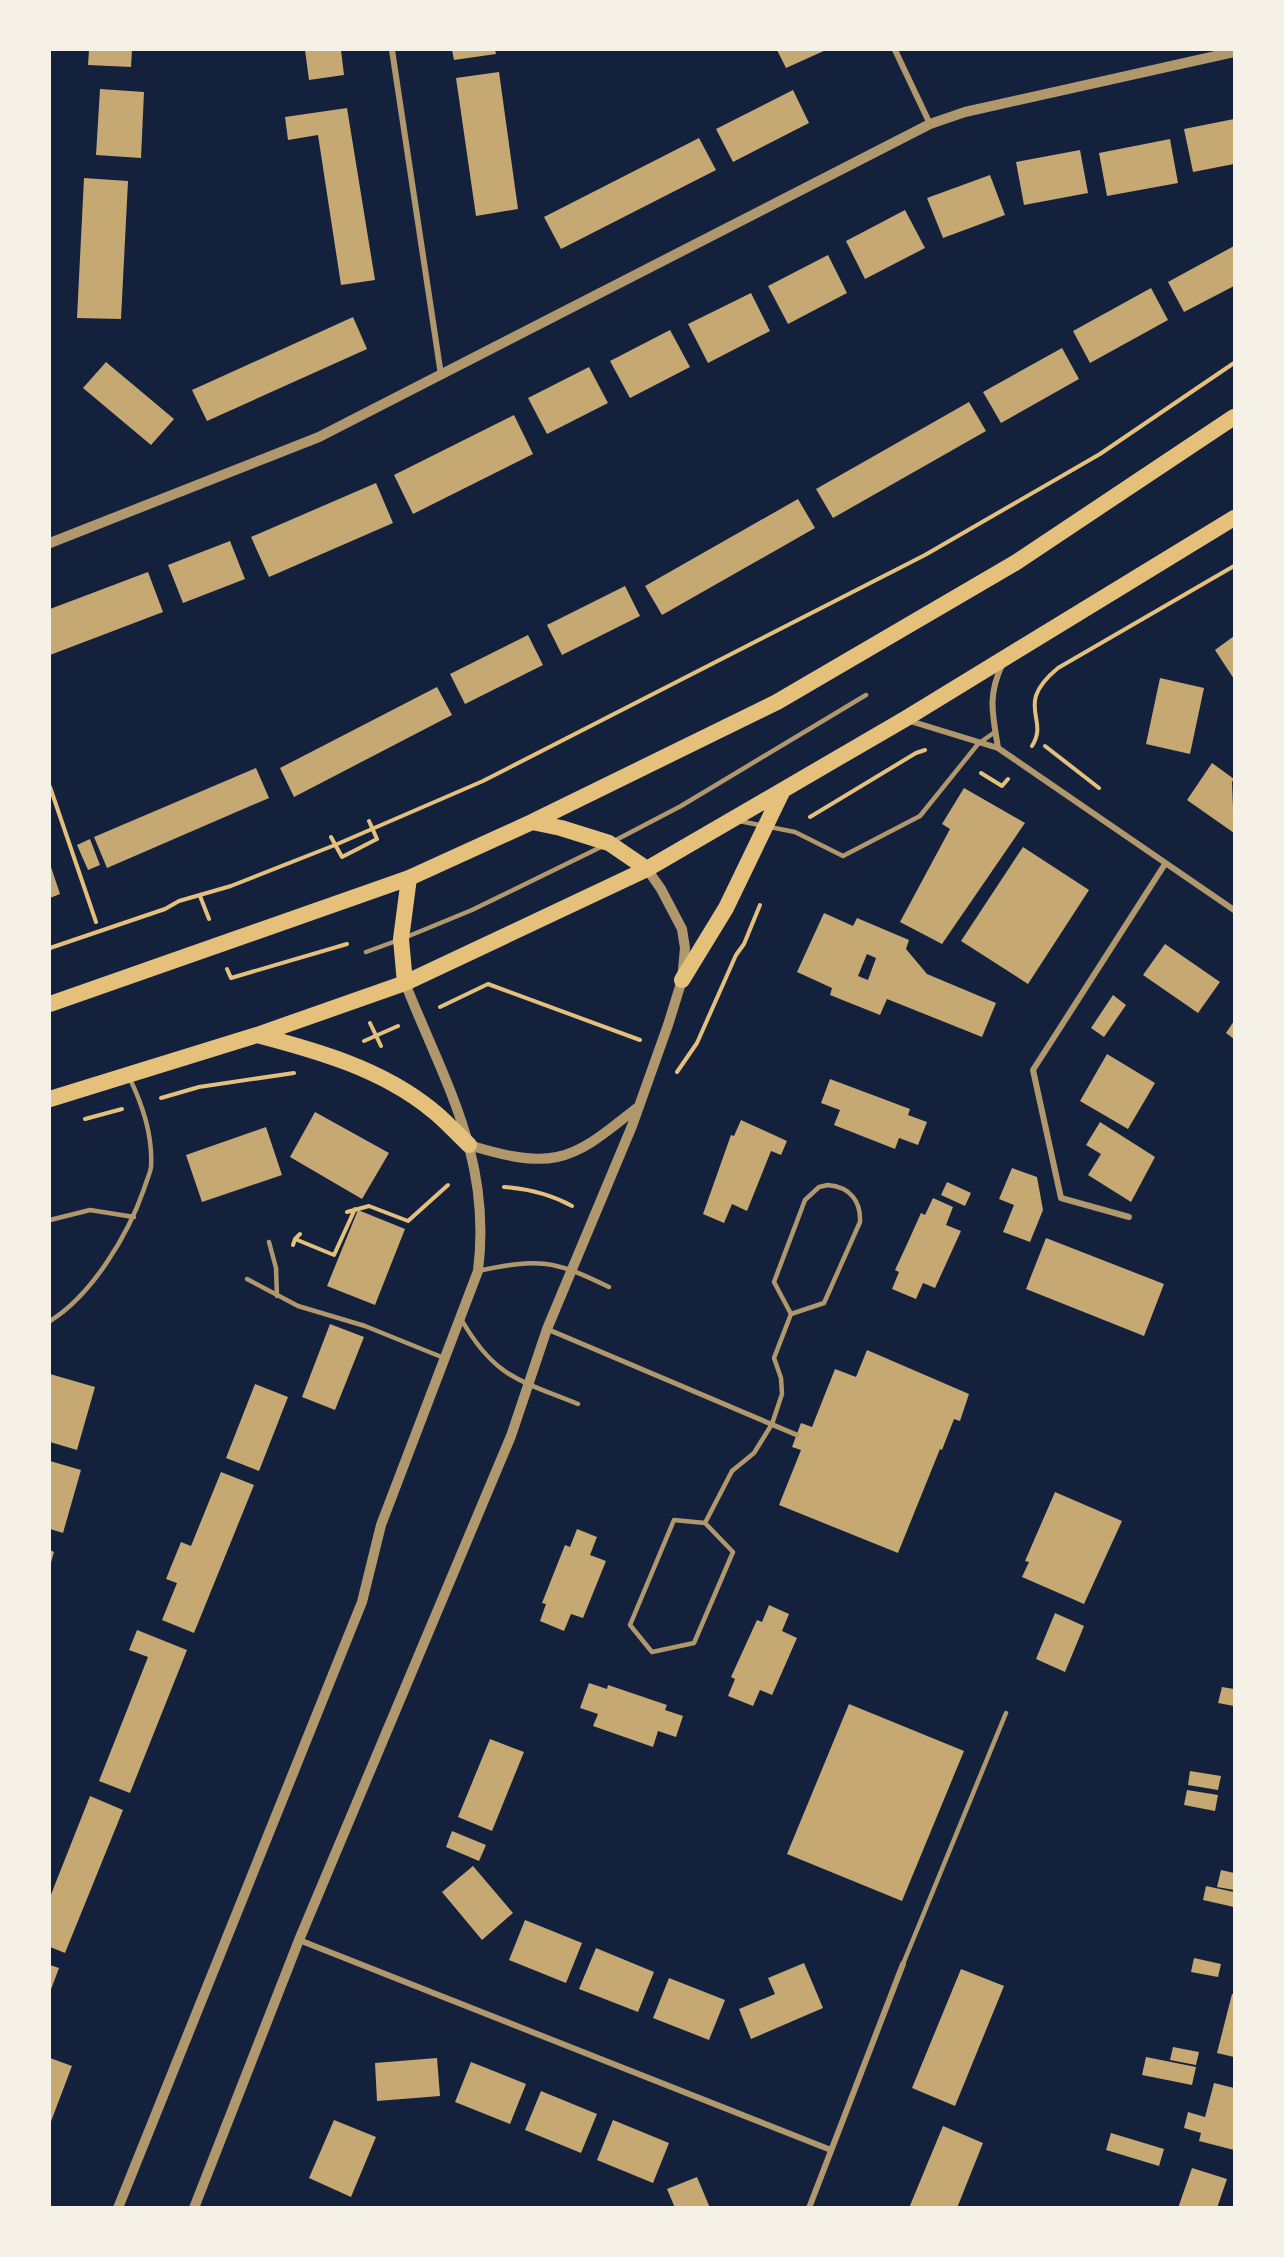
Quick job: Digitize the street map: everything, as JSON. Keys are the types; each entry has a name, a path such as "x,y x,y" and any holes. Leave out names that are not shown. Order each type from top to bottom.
{"highway":[{"path":"50,1004 409,878 532,822 777,702 1016,563 1234,417"},
{"path":"50,1099 257,1035 405,983 647,868 905,719 1234,518"},
{"path":"682,981 726,908 783,789"},
{"path":"532,822 561,828 609,843 647,868"},
{"path":"405,983 401,939 409,878"},
{"path":"257,1035 317,1051 381,1078 431,1109 469,1145"}],"street":[{"path":"392,50 441,375"},
{"path":"895,50 930,124"},
{"path":"50,543 319,437 930,124 965,112 1234,52"},
{"path":"998,748 991,700 994,683 1006,656"},
{"path":"905,719 957,733 978,744 998,748 1234,910"},
{"path":"1129,1218 1061,1198 1033,1070 1165,864"},
{"path":"194,2208 299,1940 511,1436 547,1329 571,1268 588,1234 637,1108 682,981 685,948 682,929 662,889 647,868"},
{"path":"118,2208 362,1602 381,1525 478,1272 483,1235 469,1145 459,1108 405,983"},
{"path":"469,1145 523,1157 557,1157 585,1146 637,1108"},
{"path":"547,1329 797,1435"},
{"path":"299,1940 831,2151"},
{"path":"809,2208 903,1964"}],"lane":[{"path":"366,952 472,910 681,806 866,695"},
{"path":"733,820 766,824 795,832 843,856 920,816 978,744 995,732"},
{"path":"50,1321 94,1278 122,1241 134,1217 151,1168 146,1115 129,1076"},
{"path":"705,1523 732,1471 754,1453 772,1424 782,1394 781,1378 774,1358 791,1314 774,1282 806,1200 819,1187 838,1186 846,1190 858,1203 860,1222 824,1303 791,1314"},
{"path":"50,1220 90,1210 134,1217"},
{"path":"269,1242 275,1264 277,1296"},
{"path":"478,1272 509,1264 543,1262 571,1268 609,1287"},
{"path":"247,1279 298,1306 365,1326 445,1358"},
{"path":"461,1318 475,1342 500,1370 578,1404"},
{"path":"674,1520 705,1523 733,1552 694,1643 652,1652 630,1625 674,1520"},
{"path":"903,1964 1006,1713"}],"path":[{"path":"50,948 165,909 179,901 231,886 335,845 372,827 483,781 925,555 1100,454 1234,363"},
{"path":"1045,746 1101,789"},
{"path":"50,787 96,922"},
{"path":"331,837 342,857 377,839 369,821"},
{"path":"200,896 231,978 353,942"},
{"path":"687,1062 736,955 744,944 759,907"},
{"path":"360,1000 380,1046 386,1048"},
{"path":"347,1212 369,1206 408,1221 448,1185"},
{"path":"504,1187 528,1188 551,1196 574,1208"},
{"path":"295,1239 334,1255 355,1209"},
{"path":"275,1264 288,1256 295,1239 300,1234"}],"building":[{"path":"89,50 132,50 131,67 88,65"},
{"path":"305,50 341,50 344,75 309,80"},
{"path":"452,50 495,50 496,54 454,60"},
{"path":"777,50 826,50 786,68"},
{"path":"499,72 518,209 476,216 456,78"},
{"path":"100,89 144,92 141,158 96,155"},
{"path":"793,90 809,123 733,162 716,129"},
{"path":"347,108 375,280 341,285 318,135 288,140 285,117"},
{"path":"1234,119 1234,164 1193,172 1184,129"},
{"path":"699,138 716,170 561,249 544,217"},
{"path":"1170,139 1178,183 1107,196 1099,153"},
{"path":"1080,150 1088,193 1024,205 1016,162"},
{"path":"990,175 1005,215 943,238 927,198"},
{"path":"84,178 128,181 121,319 77,318"},
{"path":"905,210 925,248 865,279 846,241"},
{"path":"1234,246 1234,286 1184,312 1168,282"},
{"path":"828,255 847,293 788,324 768,286"},
{"path":"1151,288 1168,320 1090,363 1073,331"},
{"path":"751,293 770,331 708,363 688,324"},
{"path":"353,317 367,349 207,421 192,390"},
{"path":"670,330 690,367 630,398 610,361"},
{"path":"1062,348 1079,379 1001,423 983,392"},
{"path":"106,362 174,419 151,445 83,388"},
{"path":"589,367 608,403 547,434 528,398"},
{"path":"969,402 986,431 833,518 816,489"},
{"path":"514,415 533,454 413,514 394,475"},
{"path":"376,483 393,523 269,577 251,537"},
{"path":"798,499 815,528 662,615 645,586"},
{"path":"230,541 245,579 183,603 168,565"},
{"path":"148,572 163,612 50,655 50,609"},
{"path":"625,586 640,616 562,655 547,625"},
{"path":"528,635 543,665 465,704 450,674"},
{"path":"1234,636 1234,679 1215,650"},
{"path":"1160,678 1204,688 1190,754 1146,744"},
{"path":"437,687 452,715 294,797 280,768"},
{"path":"1212,763 1234,779 1232,782 1234,833 1187,800"},
{"path":"256,768 269,798 107,868 94,837"},
{"path":"964,788 1025,823 942,944 900,922 950,829 942,824"},
{"path":"90,839 100,865 88,870 77,845"},
{"path":"1023,847 1089,890 1028,984 961,941"},
{"path":"50,864 60,894 50,898"},
{"path":"824,913 853,926 857,918 909,940 906,949 927,974 996,1003 982,1037 887,999 880,1015 830,995 832,988 797,972","holes":["867,954 876,958 868,980 858,976"]},
{"path":"1165,944 1220,982 1198,1013 1143,975"},
{"path":"1113,995 1126,1005 1104,1037 1091,1028"},
{"path":"1234,1021 1234,1039 1226,1033"},
{"path":"1107,1054 1155,1083 1128,1129 1080,1101"},
{"path":"830,1079 910,1109 908,1115 927,1122 918,1145 899,1138 895,1149 834,1125 840,1110 821,1103"},
{"path":"315,1112 389,1153 362,1199 290,1157"},
{"path":"741,1120 787,1141 781,1155 771,1151 747,1211 732,1204 724,1223 703,1214 731,1135 734,1136"},
{"path":"1100,1122 1155,1157 1131,1202 1088,1175 1101,1154 1086,1145"},
{"path":"266,1127 282,1175 202,1202 186,1155"},
{"path":"1012,1168 1037,1177 1043,1210 1030,1242 1003,1232 1014,1205 999,1199"},
{"path":"947,1182 971,1193 965,1206 941,1195"},
{"path":"933,1198 953,1207 946,1225 961,1231 935,1288 923,1283 916,1299 892,1289 899,1272 895,1270 921,1213 925,1215"},
{"path":"358,1210 405,1229 375,1305 327,1286"},
{"path":"1046,1238 1164,1284 1144,1336 1026,1289"},
{"path":"330,1324 364,1337 335,1410 302,1397"},
{"path":"867,1350 969,1394 960,1421 954,1419 942,1450 940,1449 898,1553 779,1505 801,1450 792,1447 801,1423 812,1427 835,1369 856,1377"},
{"path":"50,1374 95,1387 77,1450 50,1442"},
{"path":"255,1384 288,1397 259,1471 226,1458"},
{"path":"50,1461 81,1470 63,1533 50,1529"},
{"path":"221,1472 254,1485 194,1633 162,1620 177,1583 166,1579 181,1542 191,1546"},
{"path":"1055,1492 1122,1521 1084,1604 1022,1577 1029,1562 1025,1561"},
{"path":"577,1529 597,1537 590,1555 606,1561 583,1618 571,1614 564,1631 540,1621 546,1604 542,1603 565,1545 570,1547"},
{"path":"50,1550 54,1552 50,1566"},
{"path":"769,1605 789,1614 782,1631 797,1638 772,1695 760,1690 753,1706 728,1696 735,1679 731,1677 757,1620 762,1622"},
{"path":"1055,1613 1084,1626 1065,1672 1036,1659"},
{"path":"137,1630 187,1650 130,1793 99,1781 148,1657 129,1650"},
{"path":"589,1683 607,1689 608,1685 667,1705 665,1710 683,1716 676,1737 658,1731 653,1747 593,1726 598,1714 580,1708"},
{"path":"1222,1687 1234,1689 1234,1706 1218,1703"},
{"path":"849,1704 964,1751 902,1901 787,1854"},
{"path":"490,1739 524,1752 492,1831 458,1817"},
{"path":"1190,1771 1221,1776 1218,1790 1188,1785"},
{"path":"1187,1790 1218,1795 1215,1811 1184,1805"},
{"path":"90,1796 123,1810 65,1953 50,1947 50,1897"},
{"path":"452,1831 486,1845 479,1861 446,1847"},
{"path":"473,1866 513,1913 482,1940 442,1892"},
{"path":"1221,1870 1234,1873 1234,1890 1217,1887"},
{"path":"1206,1886 1234,1892 1234,1907 1203,1900"},
{"path":"525,1920 582,1943 566,1983 509,1960"},
{"path":"596,1948 654,1972 638,2012 579,1989"},
{"path":"1194,1958 1221,1964 1218,1977 1191,1972"},
{"path":"804,1963 823,2008 751,2039 739,2009 775,1994 768,1978"},
{"path":"50,1965 59,1968 50,1992"},
{"path":"961,1969 1004,1986 955,2106 912,2088"},
{"path":"669,1978 725,2000 709,2040 653,2018"},
{"path":"1232,1994 1234,1994 1234,2057 1217,2053"},
{"path":"1173,2047 1199,2052 1196,2065 1170,2060"},
{"path":"1146,2057 1196,2067 1192,2085 1142,2075"},
{"path":"50,2058 72,2066 50,2124"},
{"path":"437,2058 440,2096 377,2101 375,2063"},
{"path":"471,2062 526,2084 510,2124 455,2102"},
{"path":"1214,2083 1234,2088 1234,2150 1199,2141 1201,2133 1184,2128 1188,2112 1205,2117"},
{"path":"541,2091 597,2114 581,2153 525,2130"},
{"path":"334,2120 376,2137 351,2197 309,2178"},
{"path":"613,2120 669,2143 653,2183 597,2160"},
{"path":"943,2126 983,2143 957,2208 909,2208"},
{"path":"1111,2133 1164,2149 1159,2166 1106,2150"},
{"path":"1192,2168 1227,2179 1217,2208 1178,2208"},
{"path":"697,2177 710,2208 675,2208 667,2189"}]}
